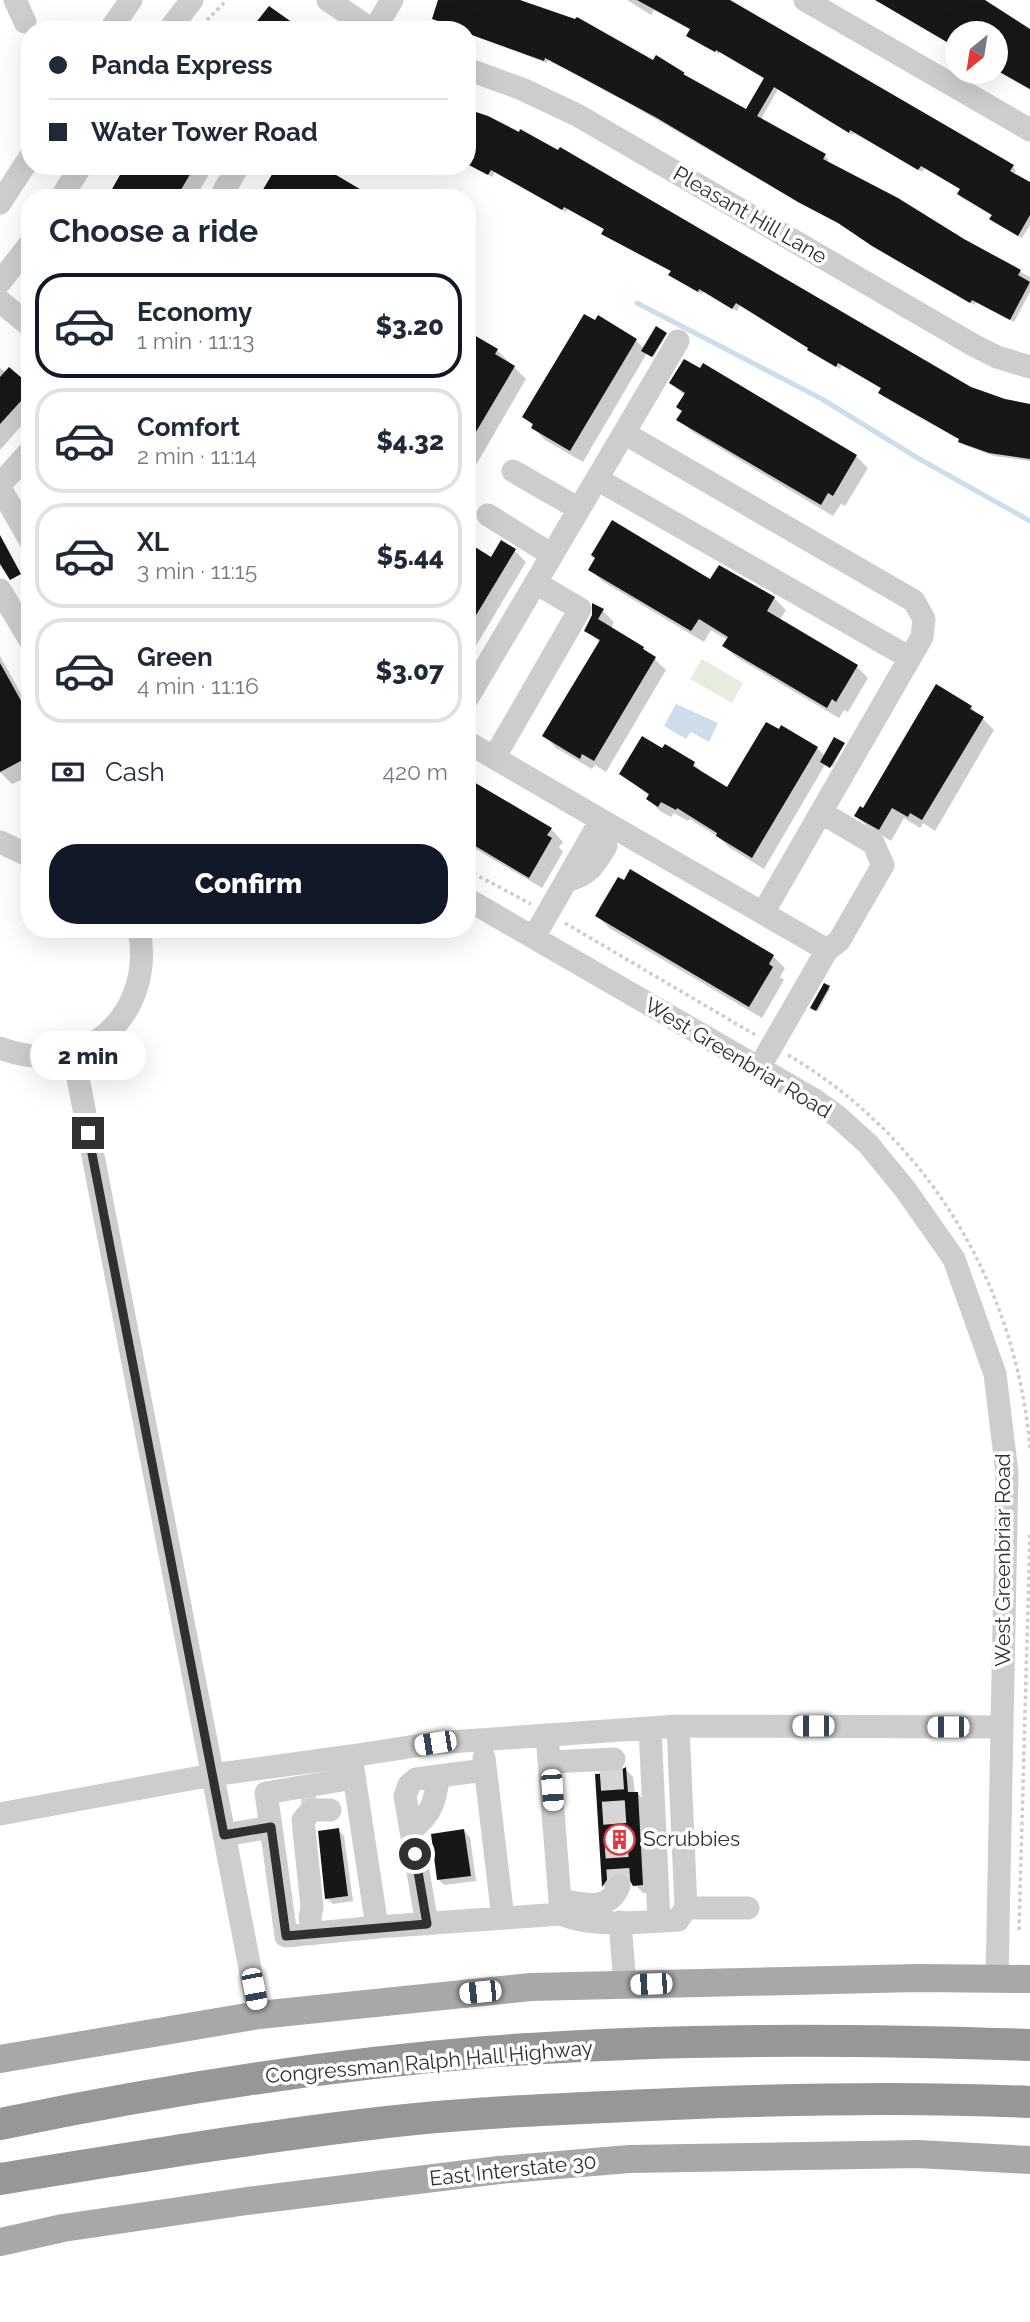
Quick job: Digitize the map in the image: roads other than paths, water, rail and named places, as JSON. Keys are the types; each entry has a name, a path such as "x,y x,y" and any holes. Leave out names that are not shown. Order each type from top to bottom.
{"highway":[{"name":"Congressman Ralph Hall Highway","path":"0,2124 239,2080 485,2053 669,2042 947,2042 1030,2045"},
{"path":"0,2179 197,2146 387,2122 505,2111 796,2099 942,2098 1030,2102"}],"main road":[{"path":"0,2059 259,2015 531,1987 1030,1979"},
{"name":"East Interstate 30","path":"0,2242 63,2228 261,2199 499,2170 629,2159 918,2154 1030,2160"}],"street":[{"path":"15,0 25,21"},
{"path":"116,21 131,0"},
{"path":"176,21 191,0"},
{"path":"379,21 392,0"},
{"path":"805,0 1030,131"},
{"path":"334,2 360,21"},
{"name":"Pleasant Hill Lane","path":"476,72 522,89 578,115 975,346 997,357 1030,367"},
{"path":"0,203 21,171"},
{"path":"0,282 21,255"},
{"path":"0,301 21,318"},
{"path":"476,684 678,341"},
{"path":"624,433 914,601 924,619 922,637 911,658 763,913"},
{"path":"21,462 0,486 21,524"},
{"path":"513,471 579,509"},
{"path":"597,479 911,658"},
{"path":"488,515 552,555"},
{"path":"494,758 580,609 536,583"},
{"path":"0,590 21,625"},
{"path":"476,747 599,824 827,950"},
{"path":"759,1068 827,950 839,941 883,865 873,843 822,813"},
{"path":"534,937 599,824"},
{"path":"0,842 21,852"},
{"path":"0,865 21,859"},
{"name":"West Greenbriar Road","path":"476,904 813,1099 837,1116 868,1144 905,1189 954,1259 995,1374 1007,1473 997,1979"},
{"path":"0,1048 30,1057 47,1057 72,1052 94,1043 107,1033 128,1008 140,977 144,938"},
{"path":"72,1052 259,2015"},
{"path":"619,1886 614,1898 604,1903 560,1907 503,1918 427,1924 377,1927 312,1925 286,1936 266,1793 435,1743 678,1726 1002,1727"},
{"path":"547,1735 560,1907 578,1922 678,1920 686,1908 678,1726"},
{"path":"650,1728 659,1921"},
{"path":"550,1762 613,1763 622,1730"},
{"path":"482,1741 503,1918"},
{"path":"0,1814 212,1775 353,1767"},
{"path":"353,1767 334,1811 377,1927"},
{"path":"427,1924 405,1796 409,1785 416,1779 485,1770"},
{"path":"312,1925 303,1908 294,1804 334,1811"},
{"path":"312,1925 303,1820 312,1810 334,1811"},
{"path":"224,1835 271,1827"},
{"path":"686,1908 748,1908"},
{"path":"620,1922 625,1985"}],"water":[{"path":"676,704 718,723 709,742 691,732 686,739 664,726"}],"waterway":[{"path":"637,303 822,399 916,457 1030,521"}],"tunnel":[{"path":"611,1767 619,1886"},
{"path":"301,1799 316,1798"}],"place":[{"name":"Scrubbies","path":"620,1839"}]}
